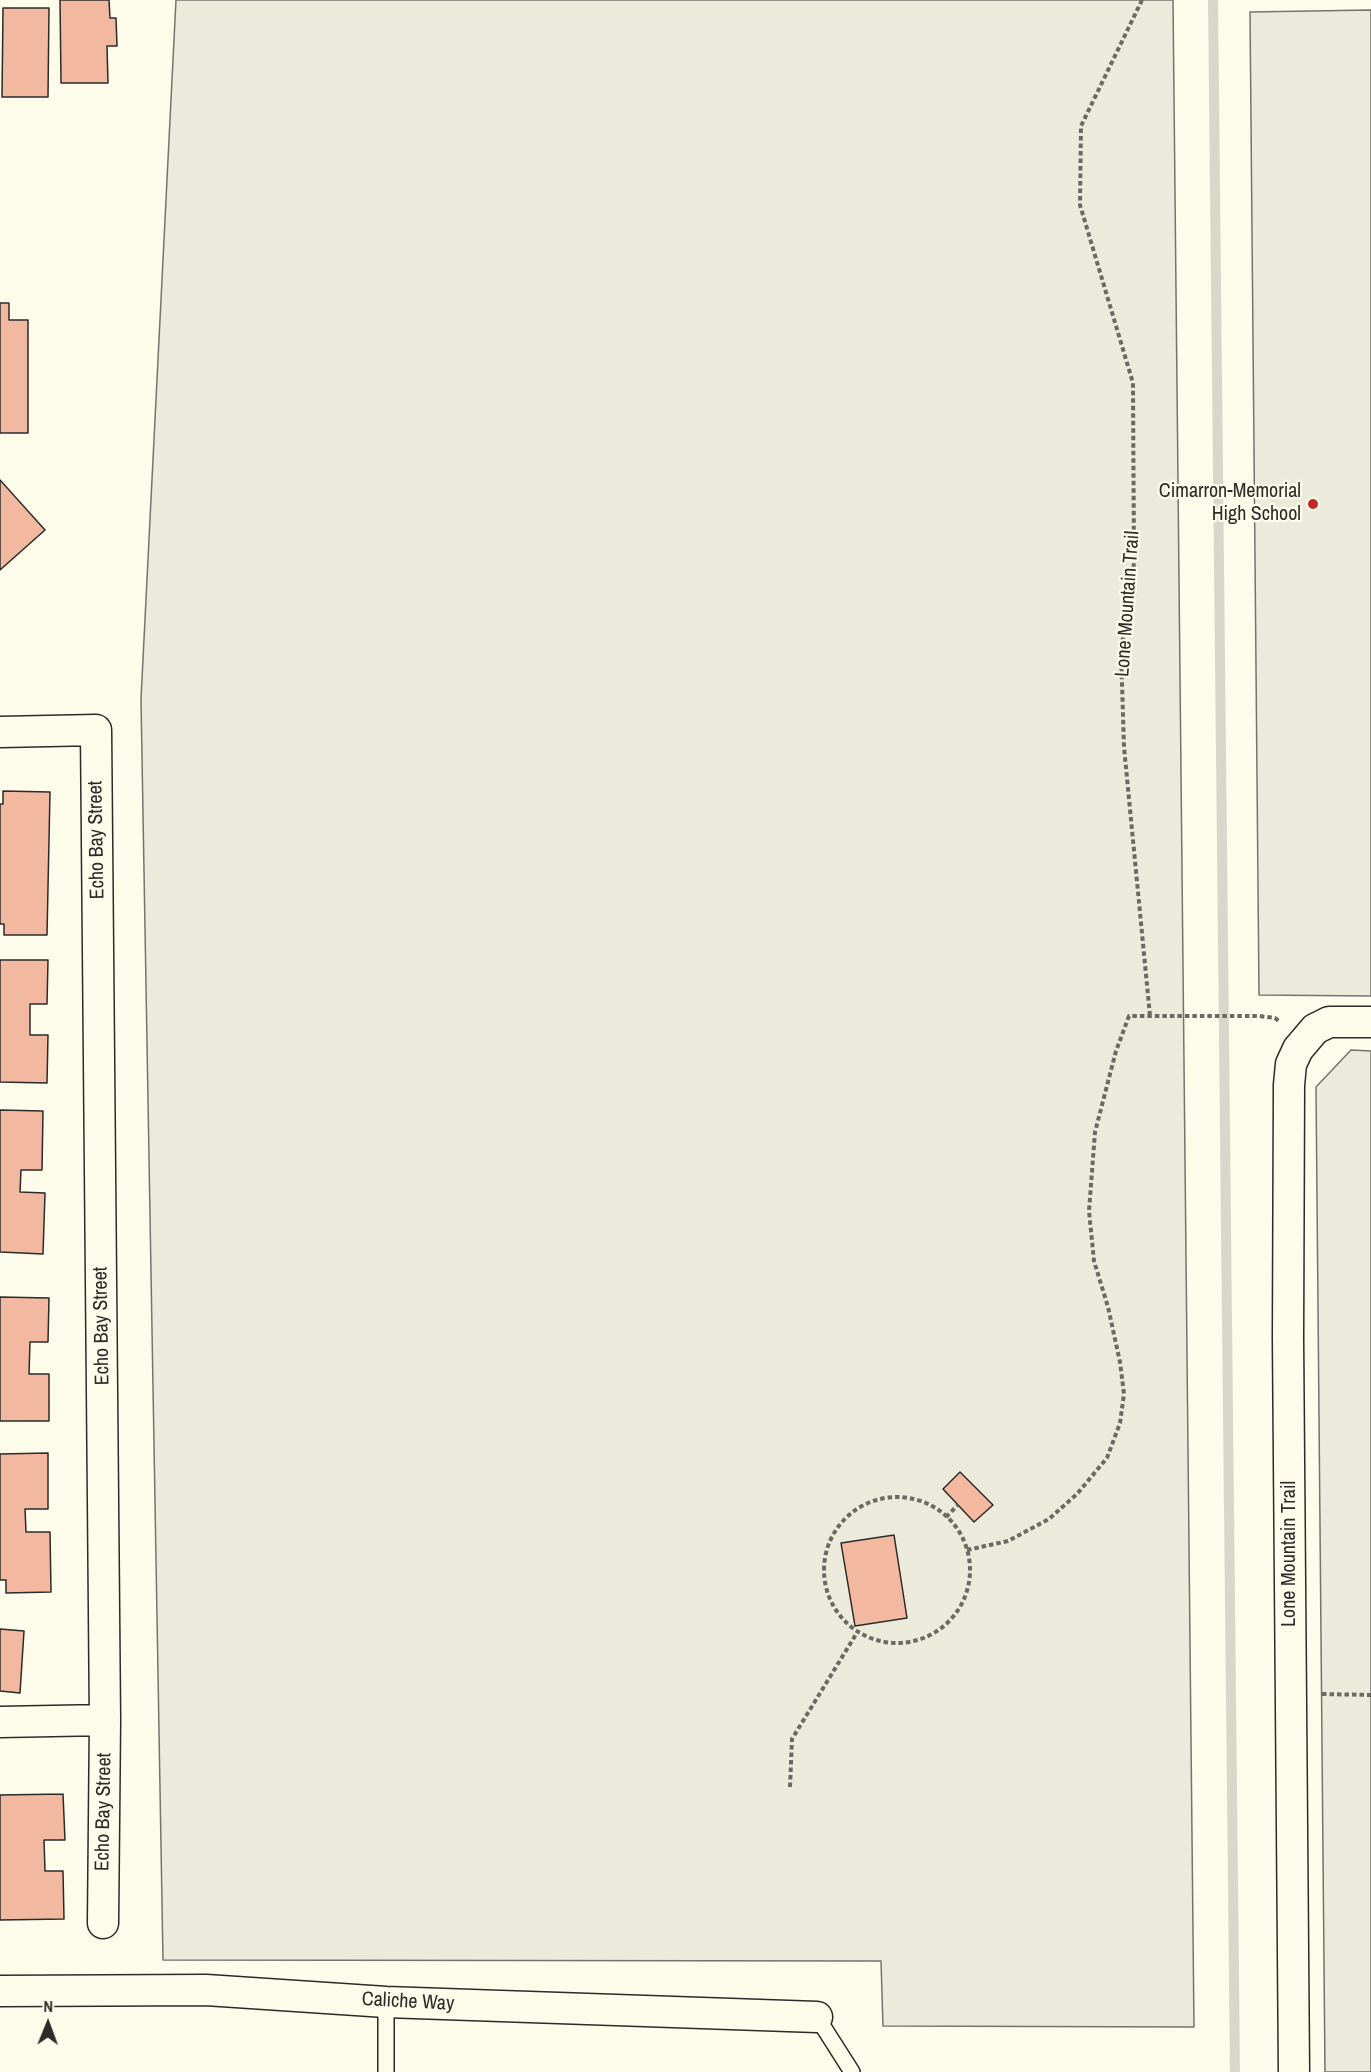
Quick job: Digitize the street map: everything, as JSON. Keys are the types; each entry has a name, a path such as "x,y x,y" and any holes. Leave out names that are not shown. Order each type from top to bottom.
{"street":[{"name":"Echo Bay Street","path":"0,732 96,730 105,1720 103,1923"},
{"path":"1296,1033 1315,1029 1329,1022 1371,1022"},
{"name":"Lone Mountain Trail","path":"1294,2072 1288,1338 1289,1084 1296,1033"},
{"path":"0,1722 105,1720"},
{"name":"Caliche Way","path":"0,1991 206,1990 386,2002 817,2017"}],"lane":[{"path":"386,2002 386,2072"},
{"path":"817,2017 852,2072"}],"path":[{"name":"Lone Mountain Trail","path":"1142,0 1081,126 1080,205 1132,383 1134,563 1121,661 1124,747 1150,1016"},
{"path":"967,1551 1008,1541 1049,1519 1077,1494 1107,1458 1120,1423 1124,1394 1120,1362 1108,1307 1094,1261 1089,1211 1095,1132 1116,1051 1129,1016 1259,1016 1275,1018 1296,1033"},
{"path":"892,1497 916,1500 937,1509 946,1517 954,1524 967,1551 970,1568 968,1591 957,1612 941,1629 920,1640 897,1644 872,1640 850,1627 834,1608 825,1585 824,1560 831,1536 847,1516 868,1503 892,1497"},
{"path":"946,1517 958,1505"},
{"path":"790,1787 792,1739 858,1631"},
{"path":"1315,1694 1371,1695"}],"shaded area":[{"path":"176,0 1173,0 1194,2027 883,2026 881,1961 163,1960 141,699"},
{"name":"Cimarron-Memorial High School","path":"1371,10 1371,996 1259,995 1250,12"},
{"path":"1351,1050 1371,1051 1371,2072 1325,2072 1316,1087"}],"building":[{"path":"60,0 109,0 110,18 116,18 117,46 107,46 108,83 61,83"},
{"path":"3,8 49,8 48,97 2,97"},
{"path":"0,303 9,303 9,320 28,320 28,433 0,433"},
{"path":"0,480 45,530 0,570"},
{"path":"3,791 50,792 47,935 4,935 4,924 0,924 0,804 3,804"},
{"path":"0,960 48,960 47,1004 30,1004 30,1035 48,1035 47,1083 0,1082"},
{"path":"0,1110 43,1111 42,1170 21,1170 20,1192 45,1193 43,1254 0,1252"},
{"path":"0,1297 49,1298 48,1342 30,1342 29,1374 49,1374 49,1421 0,1421"},
{"path":"48,1453 48,1509 25,1509 26,1532 50,1532 51,1592 6,1593 6,1580 0,1580 0,1454"},
{"path":"960,1472 993,1505 974,1522 943,1489"},
{"path":"894,1535 907,1618 855,1626 841,1543"},
{"path":"0,1629 24,1631 20,1693 0,1691"},
{"path":"63,1794 65,1840 44,1840 45,1871 63,1871 64,1919 0,1920 0,1795"}],"waterway":[{"path":"1213,0 1235,2072"}],"place":[{"name":"Cimarron-Memorial High School","path":"1313,504"}]}
